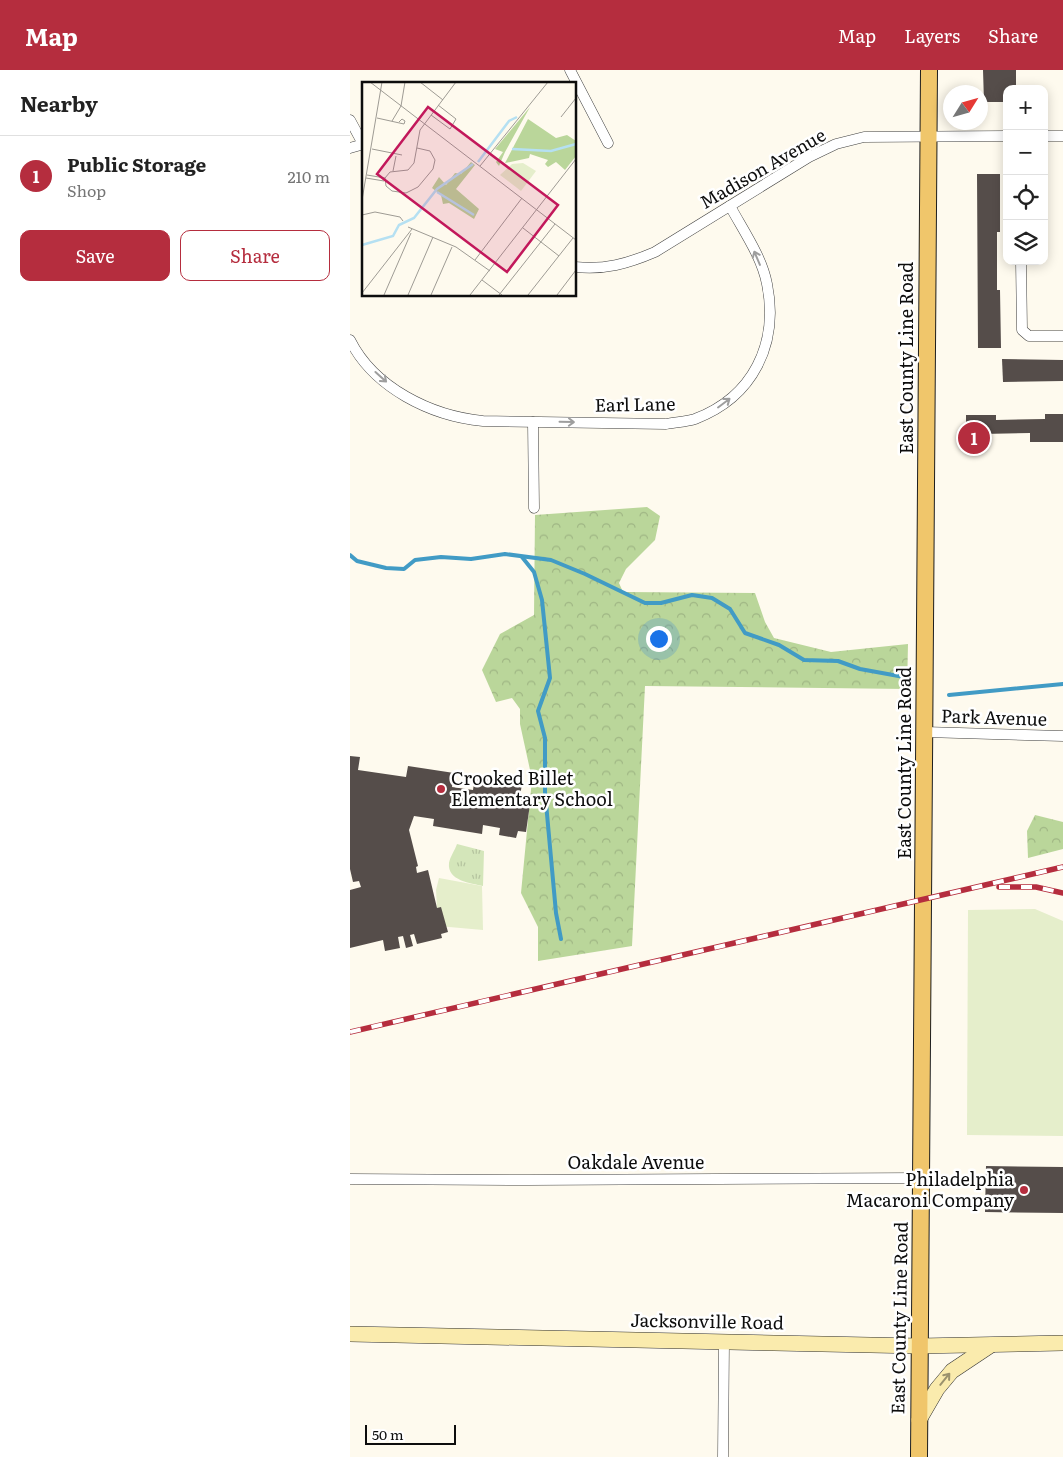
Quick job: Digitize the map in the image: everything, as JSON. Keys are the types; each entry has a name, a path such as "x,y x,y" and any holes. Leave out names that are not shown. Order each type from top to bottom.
{"main road":[{"name":"East County Line Road","path":"918,1457 922,1178 929,70"},
{"name":"Jacksonville Road","path":"350,1334 919,1346 1063,1343"},
{"path":"918,1420 937,1389 952,1371 973,1355 993,1344"}],"street":[{"path":"570,70 608,144"},
{"path":"350,120 362,142"},
{"name":"Madison Avenue","path":"576,267 608,267 631,262 654,252 809,157 836,144 864,137 1003,136"},
{"path":"1048,136 1063,136"},
{"path":"350,148 362,144"},
{"name":"Earl Lane","path":"350,340 353,353 396,390 428,408 464,419 666,424 694,419 719,407 740,391 756,370 767,341 771,314 767,283 756,255 730,206"},
{"path":"1022,265 1022,330 1030,336 1063,336"},
{"path":"533,422 534,508"},
{"name":"Park Avenue","path":"925,732 1063,736"},
{"name":"Oakdale Avenue","path":"350,1179 922,1178"},
{"path":"723,1457 724,1341"}],"green space":[{"path":"647,507 660,516 655,540 626,569 619,583 623,592 755,593 765,622 774,638 831,652 908,644 907,689 645,686 632,946 538,961 538,927 521,893 532,779 520,724 520,709 512,698 496,702 482,670 500,634 534,615 535,515"},
{"path":"1035,815 1063,822 1063,849 1028,858 1027,831"},
{"path":"457,844 484,851 483,886 466,882 452,874 449,869 449,863"},
{"path":"439,878 482,886 483,930 438,926 436,890"},
{"path":"1035,909 1063,921 1063,1136 967,1135 968,910"}],"building":[{"path":"983,70 1016,70 1016,85 1003,85 1003,102 988,102 988,85 983,85"},
{"path":"977,174 1000,174 997,290 1000,290 1001,348 978,348"},
{"path":"1002,359 1063,360 1063,381 1003,382"},
{"path":"1045,414 1063,414 1063,442 1030,442 1030,433 982,434 982,444 966,444 966,415 996,415 996,420 1045,419"},
{"path":"350,756 360,757 358,770 406,777 408,766 454,773 452,787 473,790 475,776 522,784 520,796 531,797 526,832 518,831 516,838 499,835 500,828 483,825 482,834 433,826 434,819 414,816 409,830 418,866 416,867 417,873 428,870 437,908 441,907 448,932 441,934 442,938 417,944 414,934 410,935 413,946 406,948 403,936 398,937 400,948 385,951 383,940 350,948 350,890 361,887 359,881 353,882 350,869"},
{"name":"Philadelphia Macaroni Company","path":"986,1166 1063,1167 1063,1213 985,1212"}],"waterway":[{"path":"350,555 357,561 386,568 404,569 415,560 441,557 471,559 505,554 551,560 645,603 661,603 692,595 712,598 730,609 745,633 779,645 804,660 838,661 860,669 904,677"},
{"path":"522,557 534,572 542,600 550,678 538,711 545,738 545,792 556,913 561,939"},
{"path":"949,695 1063,684"}],"railway":[{"path":"350,1032 1063,867"},
{"path":"999,887 1036,887 1063,893"}],"place":[{"name":"Public Storage","path":"974,438"},
{"name":"Crooked Billet Elementary School","path":"441,789"},
{"name":"Philadelphia Macaroni Company","path":"1024,1190"}]}
